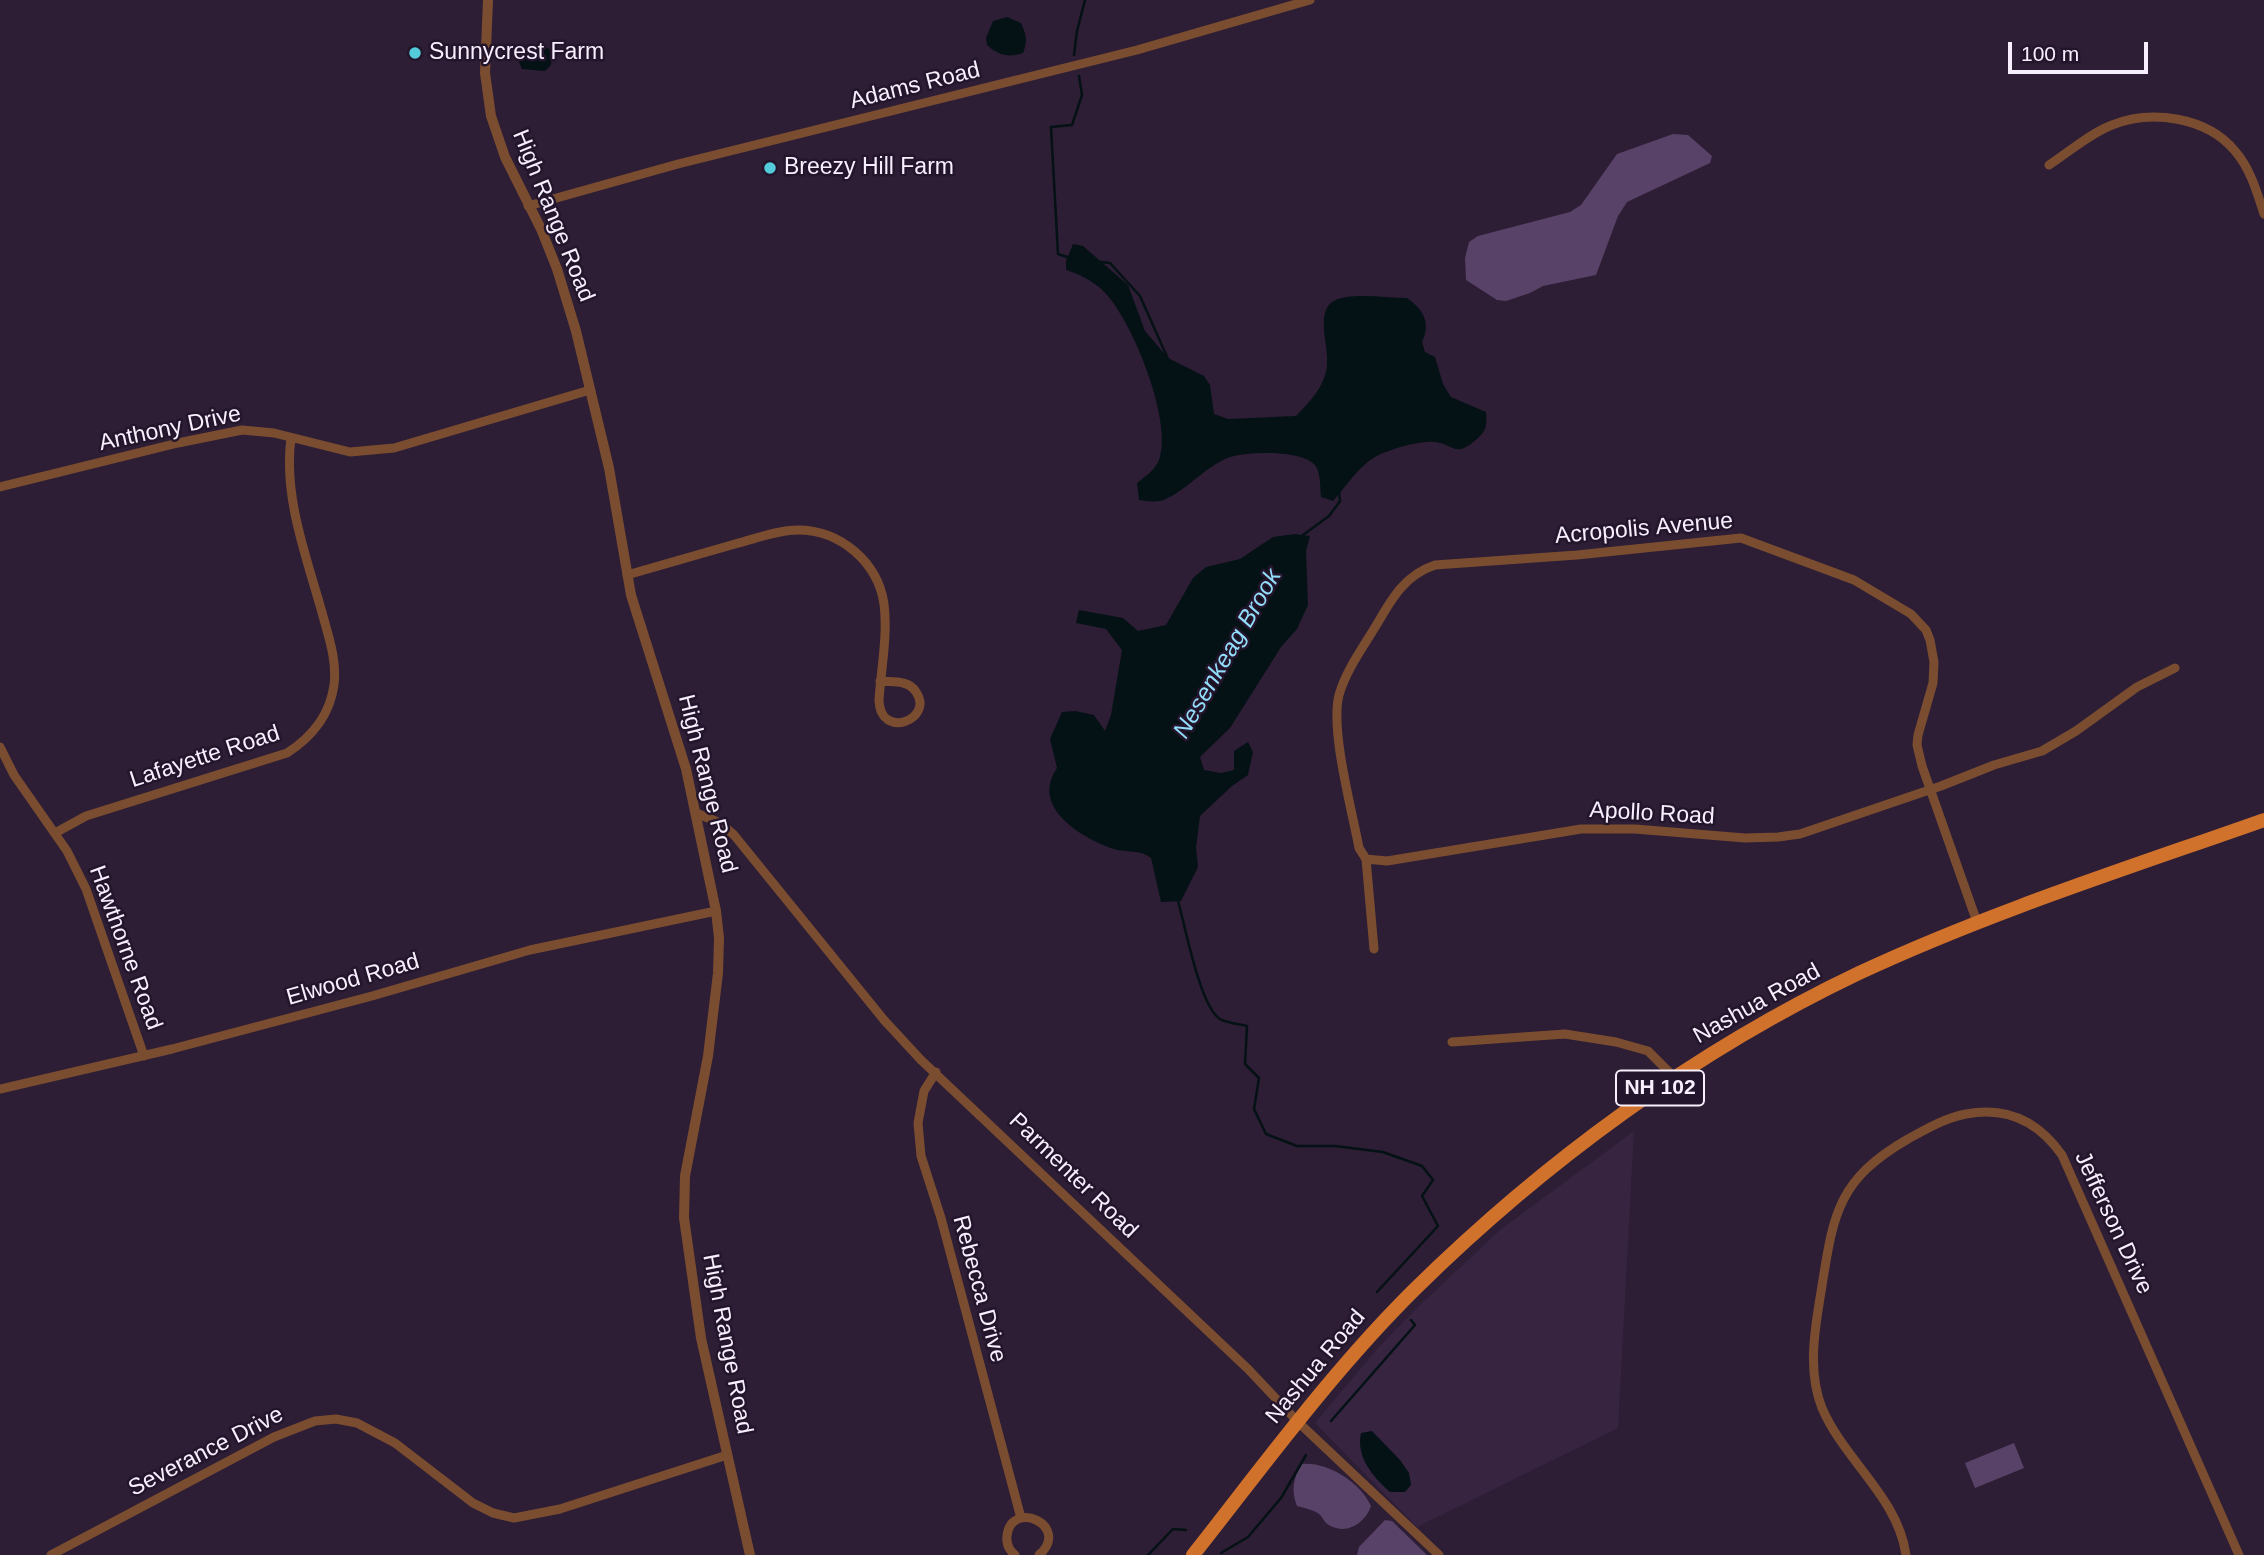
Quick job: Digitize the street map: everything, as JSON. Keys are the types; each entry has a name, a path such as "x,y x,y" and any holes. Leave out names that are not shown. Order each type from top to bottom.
{"main road":[{"name":"Nashua Road","path":"1193,1555 1298,1422 1378,1328 1469,1237 1562,1159 1675,1078 1761,1025 1829,989 1977,922 2264,820"}],"street":[{"name":"High Range Road","path":"488,0 485,73 489,110 497,137 557,269 576,331 616,500 636,615 681,751 716,911 718,973 708,1056 685,1177 684,1218 701,1338 750,1555"},
{"name":"Adams Road","path":"528,206 678,164 1137,50 1310,0"},
{"path":"2049,165 2103,130 2136,117 2162,116 2191,122 2235,150 2255,185 2264,214"},
{"name":"Anthony Drive","path":"0,488 214,434 253,430 338,451 394,448 590,390"},
{"name":"Lafayette Road","path":"55,833 86,816 286,753 308,737 321,720 331,699 335,669 291,495 288,466 290,438"},
{"path":"627,575 783,531 804,530 825,534 850,547 869,567 876,579 884,606 880,681 879,700 882,713 886,719 899,723 911,719 920,704 915,689 903,682 880,681"},
{"name":"Acropolis Avenue","path":"1366,859 1359,848 1336,726 1337,704 1344,683 1393,596 1415,574 1435,565 1613,552 1730,538 1752,540 1854,580 1911,614 1926,630 1934,662 1933,683 1920,724 1917,745 1977,922"},
{"name":"Apollo Road","path":"1366,859 1387,861 1581,829 1635,829 1745,838 1778,837 1811,831 1994,765 2042,751 2076,732 2137,687 2175,668"},
{"name":"Hawthorne Road","path":"0,747 14,775 55,833 77,870 94,908 144,1056"},
{"name":"Parmenter Road","path":"696,813 720,823 734,835 884,1020 936,1072 1439,1555"},
{"path":"1366,859 1374,949"},
{"name":"Elwood Road","path":"0,1089 144,1056 372,996 530,950 716,911"},
{"path":"1452,1042 1565,1034 1603,1040 1648,1051 1675,1078"},
{"name":"Rebecca Drive","path":"936,1072 925,1091 918,1124 921,1156 941,1219 1021,1518"},
{"name":"Jefferson Drive","path":"1906,1555 1899,1529 1890,1510 1828,1420 1816,1389 1814,1335 1832,1226 1844,1196 1856,1178 1872,1163 1898,1145 1947,1119 1990,1112 2012,1115 2032,1123 2062,1154 2239,1555"},
{"name":"Severance Drive","path":"51,1555 274,1437 304,1423 325,1419 357,1423 377,1432 473,1503 493,1513 514,1518 560,1509 727,1455"},
{"path":"1015,1555 1007,1545 1007,1532 1010,1526 1021,1518 1035,1518 1046,1527 1048,1541 1046,1548 1039,1555"}],"shaded area":[{"path":"1673,134 1688,135 1712,156 1710,163 1627,202 1618,216 1596,275 1543,286 1506,301 1497,300 1466,280 1465,258 1469,242 1478,236 1570,212 1581,205 1617,154"},
{"path":"1634,1131 1618,1428 1417,1527 1315,1423 1377,1349 1500,1230"},
{"path":"2014,1443 2024,1468 1975,1488 1965,1463"},
{"path":"1302,1464 1322,1466 1351,1482 1371,1506 1364,1518 1347,1529 1340,1529 1326,1523 1317,1513 1297,1506 1294,1485"},
{"path":"1385,1520 1392,1521 1427,1555 1357,1555 1359,1547"}],"water":[{"path":"1007,17 1021,23 1026,38 1023,53 1004,55 987,45 986,38 993,21"},
{"path":"543,45 552,51 551,65 545,71 522,69 517,57 528,48"},
{"path":"1073,244 1083,246 1128,285 1145,331 1168,358 1204,376 1210,385 1214,414 1228,419 1296,416 1323,381 1327,366 1324,324 1328,306 1335,300 1347,297 1377,296 1407,298 1418,307 1426,323 1422,342 1425,352 1435,357 1443,384 1451,397 1486,412 1485,429 1470,445 1463,448 1426,442 1383,453 1362,467 1333,501 1321,497 1318,472 1309,460 1288,454 1262,453 1238,455 1221,461 1163,500 1139,500 1137,483 1157,464 1162,443 1155,395 1136,343 1111,300 1092,282 1066,270 1066,261"},
{"path":"1295,534 1310,536 1306,551 1308,605 1297,629 1281,647 1230,728 1200,757 1204,770 1221,773 1234,770 1234,751 1248,742 1253,752 1248,775 1200,816 1196,848 1198,867 1181,901 1161,902 1151,858 1142,853 1114,849 1087,837 1063,819 1054,808 1050,796 1050,782 1057,768 1050,739 1062,712 1075,711 1094,715 1105,731 1111,715 1122,650 1106,629 1076,623 1079,610 1123,618 1138,631 1166,625 1193,578 1206,567 1240,559 1273,537"},
{"path":"1372,1431 1409,1473 1411,1485 1405,1492 1390,1492 1367,1466 1361,1450 1361,1433"}],"waterway":[{"name":"Nesenkeag Brook","path":"1074,55 1085,0"},
{"name":"Nesenkeag Brook","path":"1070,258 1058,254 1051,127 1072,125 1082,95 1079,76"},
{"name":"Nesenkeag Brook","path":"1101,262 1110,263 1140,296 1168,359"},
{"name":"Nesenkeag Brook","path":"1303,535 1329,516 1340,501 1339,491"},
{"name":"Nesenkeag Brook","path":"1178,901 1206,999 1220,1019 1247,1026 1245,1064 1259,1078 1254,1109 1266,1134 1297,1146 1335,1146 1383,1152 1422,1166 1433,1180 1422,1196 1438,1226 1377,1292"},
{"name":"Nesenkeag Brook","path":"1331,1421 1415,1325 1411,1320"},
{"name":"Nesenkeag Brook","path":"1221,1553 1248,1537 1281,1498 1306,1455"},
{"name":"Nesenkeag Brook","path":"1148,1555 1173,1529 1186,1530"}],"place":[{"name":"Sunnycrest Farm","path":"415,53"},
{"name":"Breezy Hill Farm","path":"770,168"}]}
